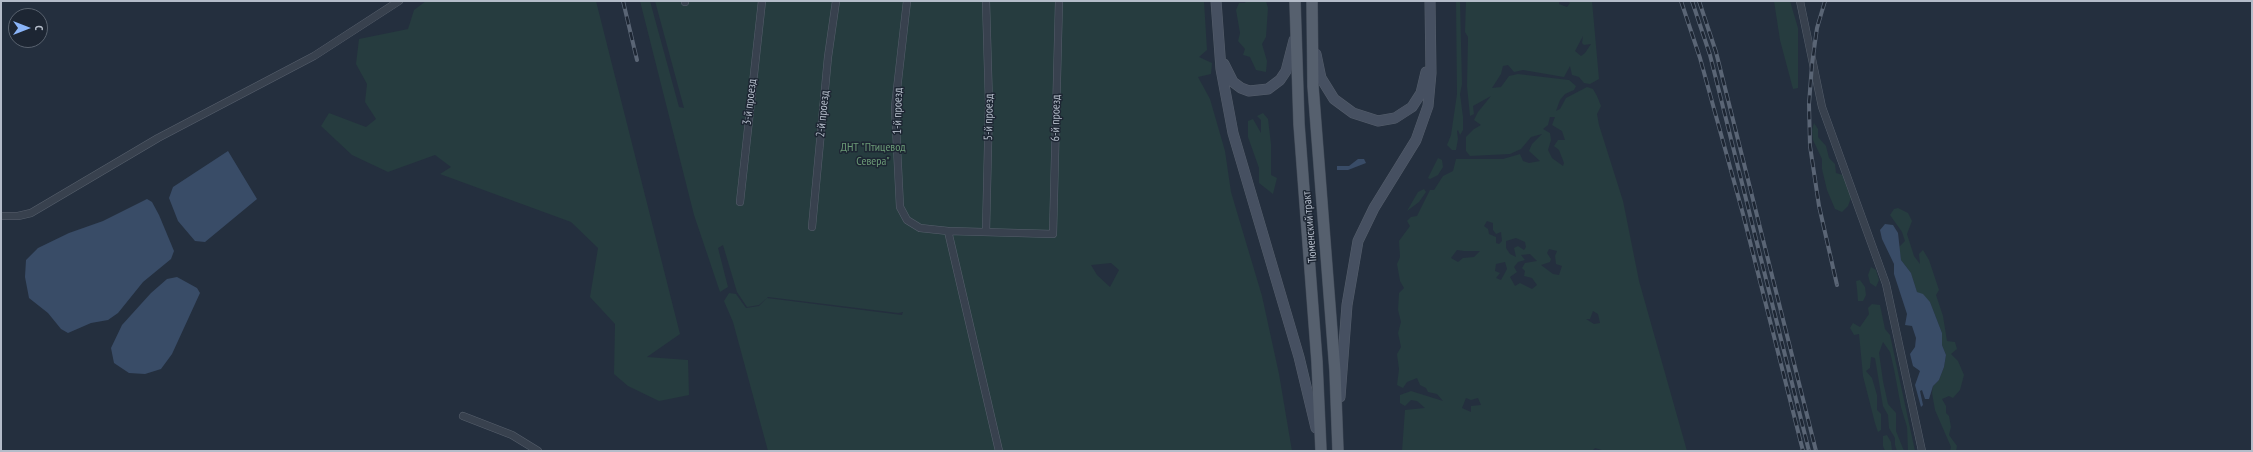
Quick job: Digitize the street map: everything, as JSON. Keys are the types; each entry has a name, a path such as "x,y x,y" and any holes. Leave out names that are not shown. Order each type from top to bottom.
{"main road":[{"path":"1216,1 1221,69 1233,133 1309,392 1321,451"},
{"name":"Тюменский тракт","path":"1295,1 1299,124 1317,362 1321,451"},
{"name":"Тюменский тракт","path":"1312,1 1313,86 1317,158 1332,333 1338,446"},
{"path":"1338,446 1344,329 1354,259 1358,241 1371,214 1422,128 1430,91 1430,1"},
{"path":"1312,32 1318,66 1327,90 1334,99 1353,113 1378,121 1395,118 1412,107 1424,83 1430,44"},
{"path":"1218,41 1223,63 1233,82 1249,91 1259,91 1273,86 1286,71 1295,33"}],"street":[{"path":"1,216 18,216 31,213 158,138 314,56 399,1"},
{"name":"3-й проезд","path":"740,202 762,1"},
{"name":"2-й проезд","path":"812,227 828,57 836,1"},
{"name":"1-й проезд","path":"907,1 896,107 900,207 907,220 920,228 948,231"},
{"name":"5-й проезд","path":"986,1 990,104 986,232"},
{"name":"6-й проезд","path":"986,232 1053,234 1059,1"},
{"path":"1800,1 1822,107 1886,284 1922,451"},
{"path":"986,232 948,231 999,451"},
{"path":"463,416 512,435 538,451"}],"green space":[{"path":"426,1 596,1 680,334 647,357 688,360 689,395 659,401 628,386 614,374 615,324 590,297 598,248 571,222 440,174 451,167 435,155 388,172 352,155 321,126 329,113 366,127 376,119 365,102 367,84 356,64 359,39 408,29 414,10"},
{"name":"ДНТ \"Птицевод Севера\"","path":"640,1 650,1 679,107 684,108 655,1 1204,1 1207,50 1199,57 1212,63 1211,74 1198,77 1210,99 1225,151 1231,192 1262,296 1279,374 1292,451 768,451 733,322 724,301 729,293 736,294 746,308 759,306 767,298 902,315 903,312 898,313 768,297 759,305 747,307 737,292 723,245 718,248 728,287 720,292 694,215","holes":["1111,263 1119,270 1110,287 1097,275 1091,265"]},
{"path":"1246,1 1266,1 1268,8 1266,37 1262,44 1267,61 1266,72 1256,70 1250,57 1243,55 1245,49 1238,41 1240,33 1236,10 1239,3 1245,3"},
{"path":"1456,1 1460,1 1462,84 1460,94 1463,130 1460,135 1458,130 1457,131 1458,139 1456,150 1452,150 1447,145 1451,135 1457,94"},
{"path":"1466,1 1559,1 1559,4 1567,7 1570,3 1568,1 1592,1 1599,79 1590,84 1584,83 1579,77 1572,75 1570,66 1564,77 1523,70 1514,72 1508,65 1503,66 1501,74 1492,88 1501,87 1509,76 1518,74 1569,80 1576,86 1574,90 1565,94 1560,100 1556,111 1560,109 1566,98 1587,87 1593,89 1597,96 1601,106 1597,114 1599,125 1623,201 1639,281 1687,451 1605,451 1595,448 1592,451 1402,451 1405,410 1425,408 1417,401 1411,400 1405,406 1400,403 1400,395 1411,391 1443,401 1437,394 1428,392 1426,388 1420,385 1417,378 1407,382 1403,388 1397,385 1399,369 1397,354 1401,347 1398,333 1401,322 1398,310 1399,293 1404,288 1400,281 1397,264 1400,257 1399,241 1410,226 1407,221 1411,217 1417,216 1430,190 1434,190 1443,176 1453,171 1456,159 1503,159 1520,154 1523,161 1529,163 1540,161 1529,151 1532,144 1542,134 1531,137 1521,149 1510,154 1470,156 1466,151 1466,137 1474,129 1481,125 1474,120 1478,112 1491,96 1473,106 1474,114 1470,116 1467,86 1468,37 1465,32","holes":["1583,36 1582,43 1584,45 1591,44 1581,56 1575,51","1550,117 1555,117 1552,125 1562,131 1565,140 1558,140 1554,146 1559,150 1564,163 1563,166 1552,158 1548,150 1551,140 1550,133 1543,129 1548,125","1487,221 1493,223 1493,230 1496,234 1501,232 1502,241 1499,244 1496,243 1496,237 1489,234 1488,229 1484,226","1516,238 1525,242 1526,247 1524,250 1518,246 1514,248 1516,257 1510,254 1506,248 1506,241","1549,249 1557,251 1555,256 1556,264 1562,266 1559,275 1553,274 1541,265 1550,262 1551,259 1547,253","1457,250 1480,251 1474,257 1463,258 1458,262 1451,258","1530,254 1537,261 1525,263 1522,268 1525,271 1524,276 1532,278 1537,285 1532,289 1520,283 1515,286 1510,277 1517,272 1514,267 1518,262 1525,260 1521,255","1505,262 1507,269 1501,280 1496,278 1500,273 1495,271 1496,264","1593,311 1598,314 1600,323 1594,324 1586,319 1590,319","1466,398 1471,400 1478,398 1481,405 1471,406 1471,412 1462,408"]},
{"path":"1774,1 1790,1 1798,28 1798,88 1793,89 1780,40"},
{"path":"1263,113 1268,119 1271,144 1271,175 1277,178 1273,194 1259,183 1259,168 1248,137 1248,121 1253,119 1261,133 1261,120 1257,116"},
{"path":"1814,123 1818,129 1818,137 1826,146 1829,158 1835,164 1836,173 1843,175 1851,198 1848,206 1842,212 1835,209 1827,190 1822,169 1822,159 1813,140 1812,130"},
{"path":"1438,158 1442,160 1443,167 1438,175 1430,179 1428,178"},
{"path":"1424,189 1426,192 1419,202 1407,211 1418,192"},
{"path":"1898,208 1908,213 1912,221 1907,234 1914,256 1920,264 1919,254 1923,250 1929,260 1939,290 1936,295 1943,316 1947,341 1955,342 1957,349 1951,354 1958,361 1964,375 1960,390 1953,398 1949,396 1942,399 1946,406 1946,413 1949,416 1951,427 1949,435 1957,446 1956,451 1950,451 1951,447 1935,410 1932,393 1933,386 1939,380 1944,367 1946,355 1942,345 1942,333 1930,302 1917,292 1911,273 1901,260 1899,247 1905,241 1902,232 1890,215 1894,209"},
{"path":"1871,267 1876,270 1879,280 1876,287 1870,283 1868,275"},
{"path":"1860,280 1865,287 1866,295 1863,301 1858,301 1856,281"},
{"path":"1872,304 1880,305 1885,329 1890,335 1915,451 1908,451 1907,427 1901,407 1894,369 1890,352 1883,342 1879,353 1883,381 1888,404 1896,413 1896,431 1904,451 1897,451 1895,438 1889,428 1888,415 1883,406 1875,358 1871,357 1870,368 1866,371 1872,378 1877,395 1877,410 1881,414 1881,430 1878,432 1875,423 1863,376 1859,334 1854,335 1850,328 1853,323 1860,327 1869,314 1868,308"},
{"path":"1887,435 1891,442 1892,451 1885,451 1883,446 1883,436"}],"water":[{"path":"228,151 257,199 205,242 195,241 178,221 169,198 173,187"},
{"path":"1358,159 1364,159 1366,163 1348,170 1337,170 1337,166 1349,166"},
{"path":"147,199 152,202 159,215 174,251 171,259 143,282 118,313 108,320 91,323 68,333 61,329 48,313 29,298 25,277 26,260 38,248 69,233 103,221"},
{"path":"1885,224 1893,225 1898,233 1901,260 1911,273 1917,292 1923,294 1930,302 1942,333 1942,345 1946,355 1944,367 1939,380 1933,386 1929,399 1925,399 1922,390 1920,391 1923,405 1921,407 1915,385 1920,371 1913,366 1910,354 1915,347 1916,338 1912,326 1905,325 1907,314 1894,274 1894,264 1882,239 1880,230"},
{"path":"177,277 197,288 200,293 172,354 161,369 145,374 129,373 114,363 111,348 122,325 151,293 167,279"}],"railway":[{"path":"623,1 637,60"},
{"path":"1681,1 1700,58 1743,214 1803,451"},
{"path":"1692,1 1710,55 1809,451"},
{"path":"1699,1 1716,52 1816,451"},
{"path":"1825,1 1817,28 1812,64 1809,104 1810,146 1819,206 1837,285"}]}
